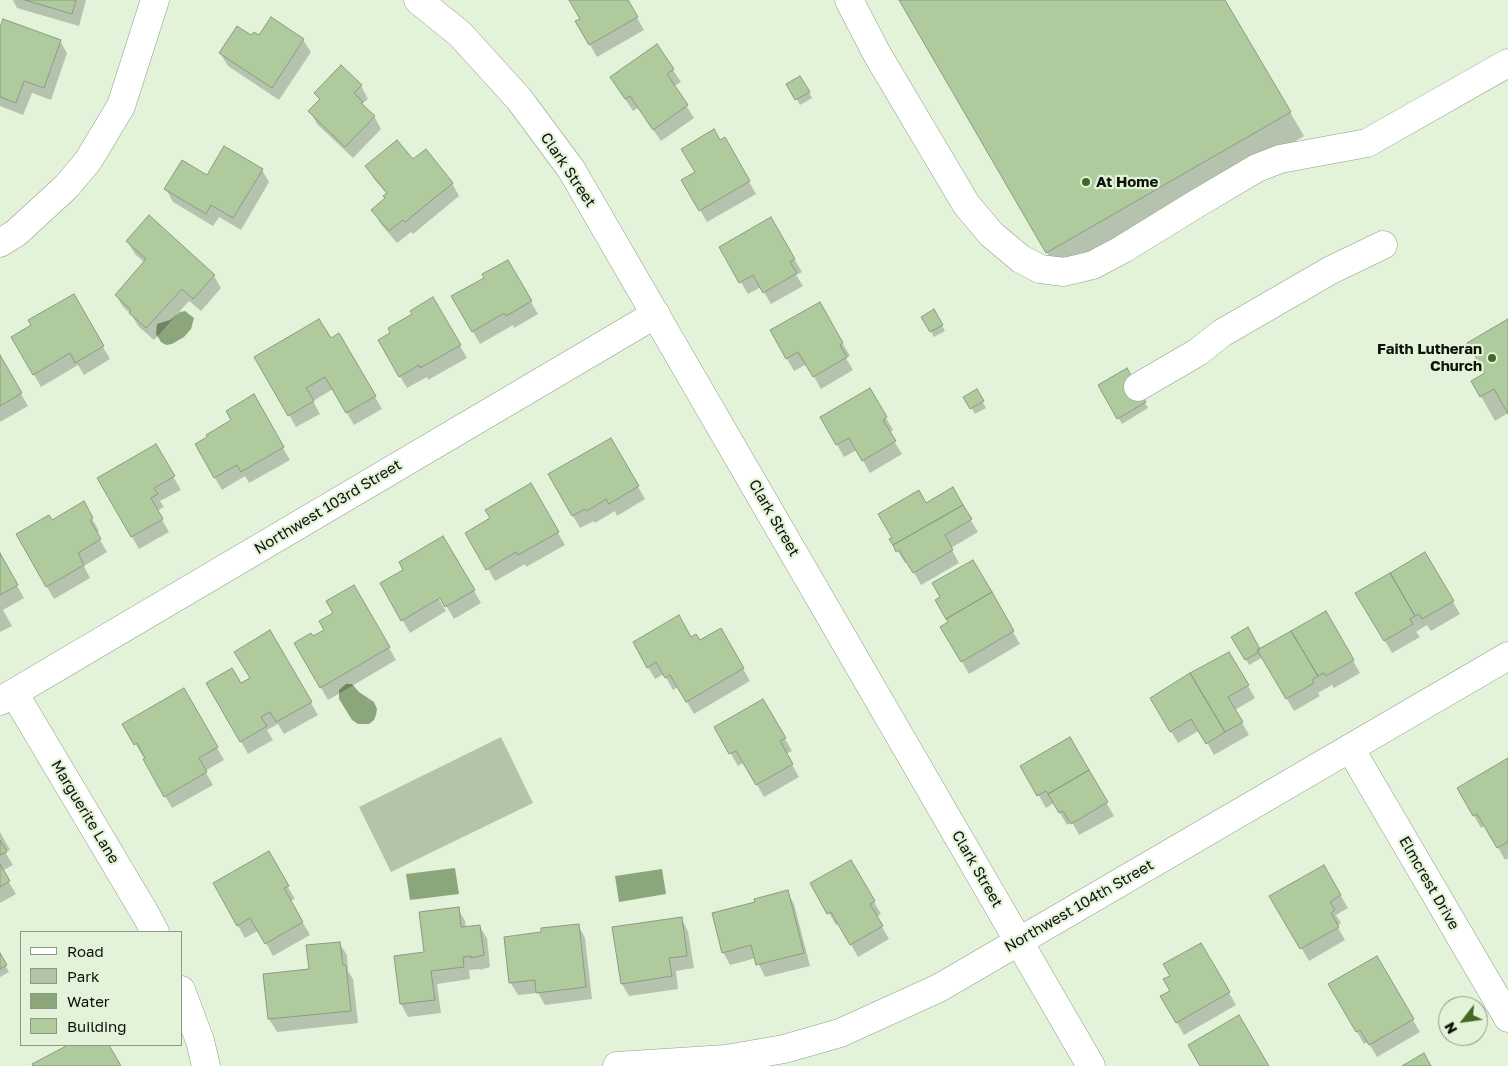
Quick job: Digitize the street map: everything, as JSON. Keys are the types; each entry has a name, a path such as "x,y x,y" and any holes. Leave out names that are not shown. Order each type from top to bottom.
{"street":[{"path":"0,243 16,232 66,187 88,161 121,106 155,0"},
{"name":"Clark Street","path":"418,0 460,34 519,99 571,170 1091,1066"},
{"path":"849,0 877,54 966,204 991,234 1021,259 1040,268 1064,272 1093,265 1123,249 1257,168 1280,159 1367,144 1508,63"},
{"path":"1138,387 1198,352 1222,333 1314,279 1383,245"},
{"name":"Northwest 103rd Street","path":"7,697 656,314"},
{"name":"Northwest 104th Street","path":"617,1066 726,1059 784,1049 840,1033 939,988 1508,656"},
{"name":"Marguerite Lane","path":"7,697 146,914 154,931"},
{"name":"Elmcrest Drive","path":"1350,748 1508,1018"},
{"path":"182,993 200,1041 206,1066"}],"green space":[{"path":"501,737 533,803 391,872 359,807"}],"water":[{"path":"185,311 194,318 191,329 184,337 172,344 166,345 161,342 156,334 157,324 170,320 180,312"},
{"path":"346,684 352,684 359,692 374,702 377,709 376,715 369,724 358,724 352,720 339,699 339,690"},
{"path":"455,868 459,894 410,900 406,874"},
{"path":"662,869 666,894 619,902 615,876"}],"building":[{"path":"25,0 76,0 72,14"},
{"path":"569,0 628,0 638,17 589,45 575,21 580,19"},
{"name":"At Home","path":"899,0 1225,0 1291,112 1046,253"},
{"path":"271,17 304,39 272,88 219,53 237,26 251,35 254,32 259,35"},
{"path":"3,19 61,40 44,88 24,81 16,103 0,97 0,27"},
{"path":"657,44 674,69 667,74 688,105 653,130 630,96 625,99 610,77"},
{"path":"341,65 362,85 354,93 363,102 361,103 375,116 345,147 308,111 320,99 314,93"},
{"path":"800,76 810,92 795,100 786,84"},
{"path":"714,129 720,140 725,137 750,181 699,211 681,180 695,172 681,149"},
{"path":"397,140 413,159 426,149 453,183 405,222 403,220 389,231 371,210 385,198 383,196 387,193 365,166"},
{"path":"224,146 263,169 233,218 211,205 206,214 164,189 182,160 207,175"},
{"path":"149,215 215,275 193,299 182,289 146,328 129,313 131,310 115,295 146,259 126,241"},
{"path":"771,217 795,259 790,262 797,273 763,293 753,275 739,283 719,247"},
{"path":"508,260 532,301 506,316 504,313 472,332 451,296 484,278 482,274"},
{"path":"74,294 104,346 75,363 70,353 33,375 11,337 31,325 28,320"},
{"path":"433,297 461,345 420,368 419,365 399,377 378,340 390,333 388,328 412,314 410,311"},
{"path":"820,302 843,343 840,345 847,357 813,377 798,352 786,359 770,330"},
{"path":"934,309 943,325 930,332 921,317"},
{"path":"319,319 331,338 339,333 376,396 346,413 325,377 306,388 314,401 288,416 254,357"},
{"name":"Faith Lutheran Church","path":"1508,319 1508,414 1494,389 1480,397 1471,381 1485,373 1467,343"},
{"path":"0,355 22,393 0,406"},
{"path":"1127,368 1146,402 1117,419 1098,385"},
{"path":"870,388 887,417 883,420 896,441 862,461 849,438 836,445 820,417"},
{"path":"977,389 984,401 970,409 963,397"},
{"path":"254,394 284,447 241,472 237,465 214,478 195,444 231,420 226,411"},
{"path":"611,438 639,486 609,504 606,499 587,511 585,509 572,516 548,474"},
{"path":"156,444 175,476 154,488 158,494 151,498 163,519 131,537 97,478"},
{"path":"531,483 559,532 518,555 516,552 486,570 465,533 490,518 485,510"},
{"path":"953,487 963,505 893,545 889,539 892,538 878,514 919,490 926,503"},
{"path":"84,501 93,518 90,520 101,539 78,553 84,565 46,587 16,534 49,515 52,520"},
{"path":"963,505 972,519 945,535 953,550 913,573 899,550 896,552 893,545"},
{"path":"443,536 475,590 445,607 440,598 401,621 380,583 403,570 399,562"},
{"path":"1425,552 1454,601 1422,619 1419,614 1415,616 1390,573"},
{"path":"0,553 18,585 0,595"},
{"path":"973,560 992,592 946,619 935,600 940,597 932,583"},
{"path":"1390,573 1415,616 1410,619 1413,624 1384,641 1355,593"},
{"path":"354,585 390,647 320,688 294,643 311,633 313,636 324,630 319,621 333,613 326,601"},
{"path":"992,592 1014,631 961,662 940,627 948,622 946,619"},
{"path":"1326,611 1354,660 1326,676 1324,673 1318,676 1291,631"},
{"path":"679,615 691,637 696,634 700,640 721,628 744,668 686,702 670,675 665,678 656,662 647,668 633,642"},
{"path":"1248,627 1260,649 1257,650 1259,652 1245,660 1231,637"},
{"path":"270,630 312,702 276,722 270,712 261,717 267,726 240,742 206,683 232,668 241,683 250,678 234,652"},
{"path":"1291,631 1318,676 1312,680 1314,683 1286,699 1257,650"},
{"path":"1229,652 1249,685 1228,697 1243,722 1225,732 1190,673"},
{"path":"1190,673 1225,732 1206,744 1191,719 1170,732 1150,698"},
{"path":"184,688 218,747 199,758 207,772 164,797 143,759 145,758 137,743 134,745 122,724"},
{"path":"763,699 786,738 780,741 793,764 756,785 736,751 729,754 714,727"},
{"path":"1070,737 1089,770 1048,794 1046,791 1037,796 1020,766"},
{"path":"1508,758 1508,842 1497,848 1477,814 1473,816 1457,788"},
{"path":"1089,770 1108,802 1071,824 1063,811 1059,813 1048,794"},
{"path":"0,840 7,852 0,855"},
{"path":"269,851 289,886 284,888 303,922 265,944 250,918 237,926 213,883"},
{"path":"851,860 875,901 870,904 883,926 850,945 831,912 827,914 810,883"},
{"path":"0,864 10,881 0,887"},
{"path":"1324,865 1341,895 1330,902 1335,910 1331,913 1339,927 1300,949 1269,896"},
{"path":"788,890 804,953 756,965 751,945 722,953 712,913 755,902 754,899"},
{"path":"459,907 461,927 480,925 484,955 471,958 471,956 463,957 464,967 431,971 435,1000 400,1004 394,956 424,952 419,912"},
{"path":"682,917 687,956 669,958 672,976 621,984 612,927"},
{"path":"579,924 586,987 536,993 535,980 509,983 504,937 541,932 541,928"},
{"path":"340,942 343,965 346,965 351,1011 268,1019 263,974 309,969 306,945"},
{"path":"1201,943 1230,992 1176,1023 1160,996 1170,991 1163,979 1170,976 1163,964"},
{"path":"0,953 7,965 0,969"},
{"path":"1377,956 1414,1019 1369,1045 1360,1030 1356,1032 1328,984"},
{"path":"1239,1015 1269,1066 1200,1066 1188,1045"},
{"path":"66,1046 110,1046 121,1066 33,1066 32,1064"},
{"path":"1424,1053 1431,1066 1402,1066"}],"place":[{"name":"At Home","path":"1086,182"},
{"name":"Faith Lutheran Church","path":"1492,358"}]}
